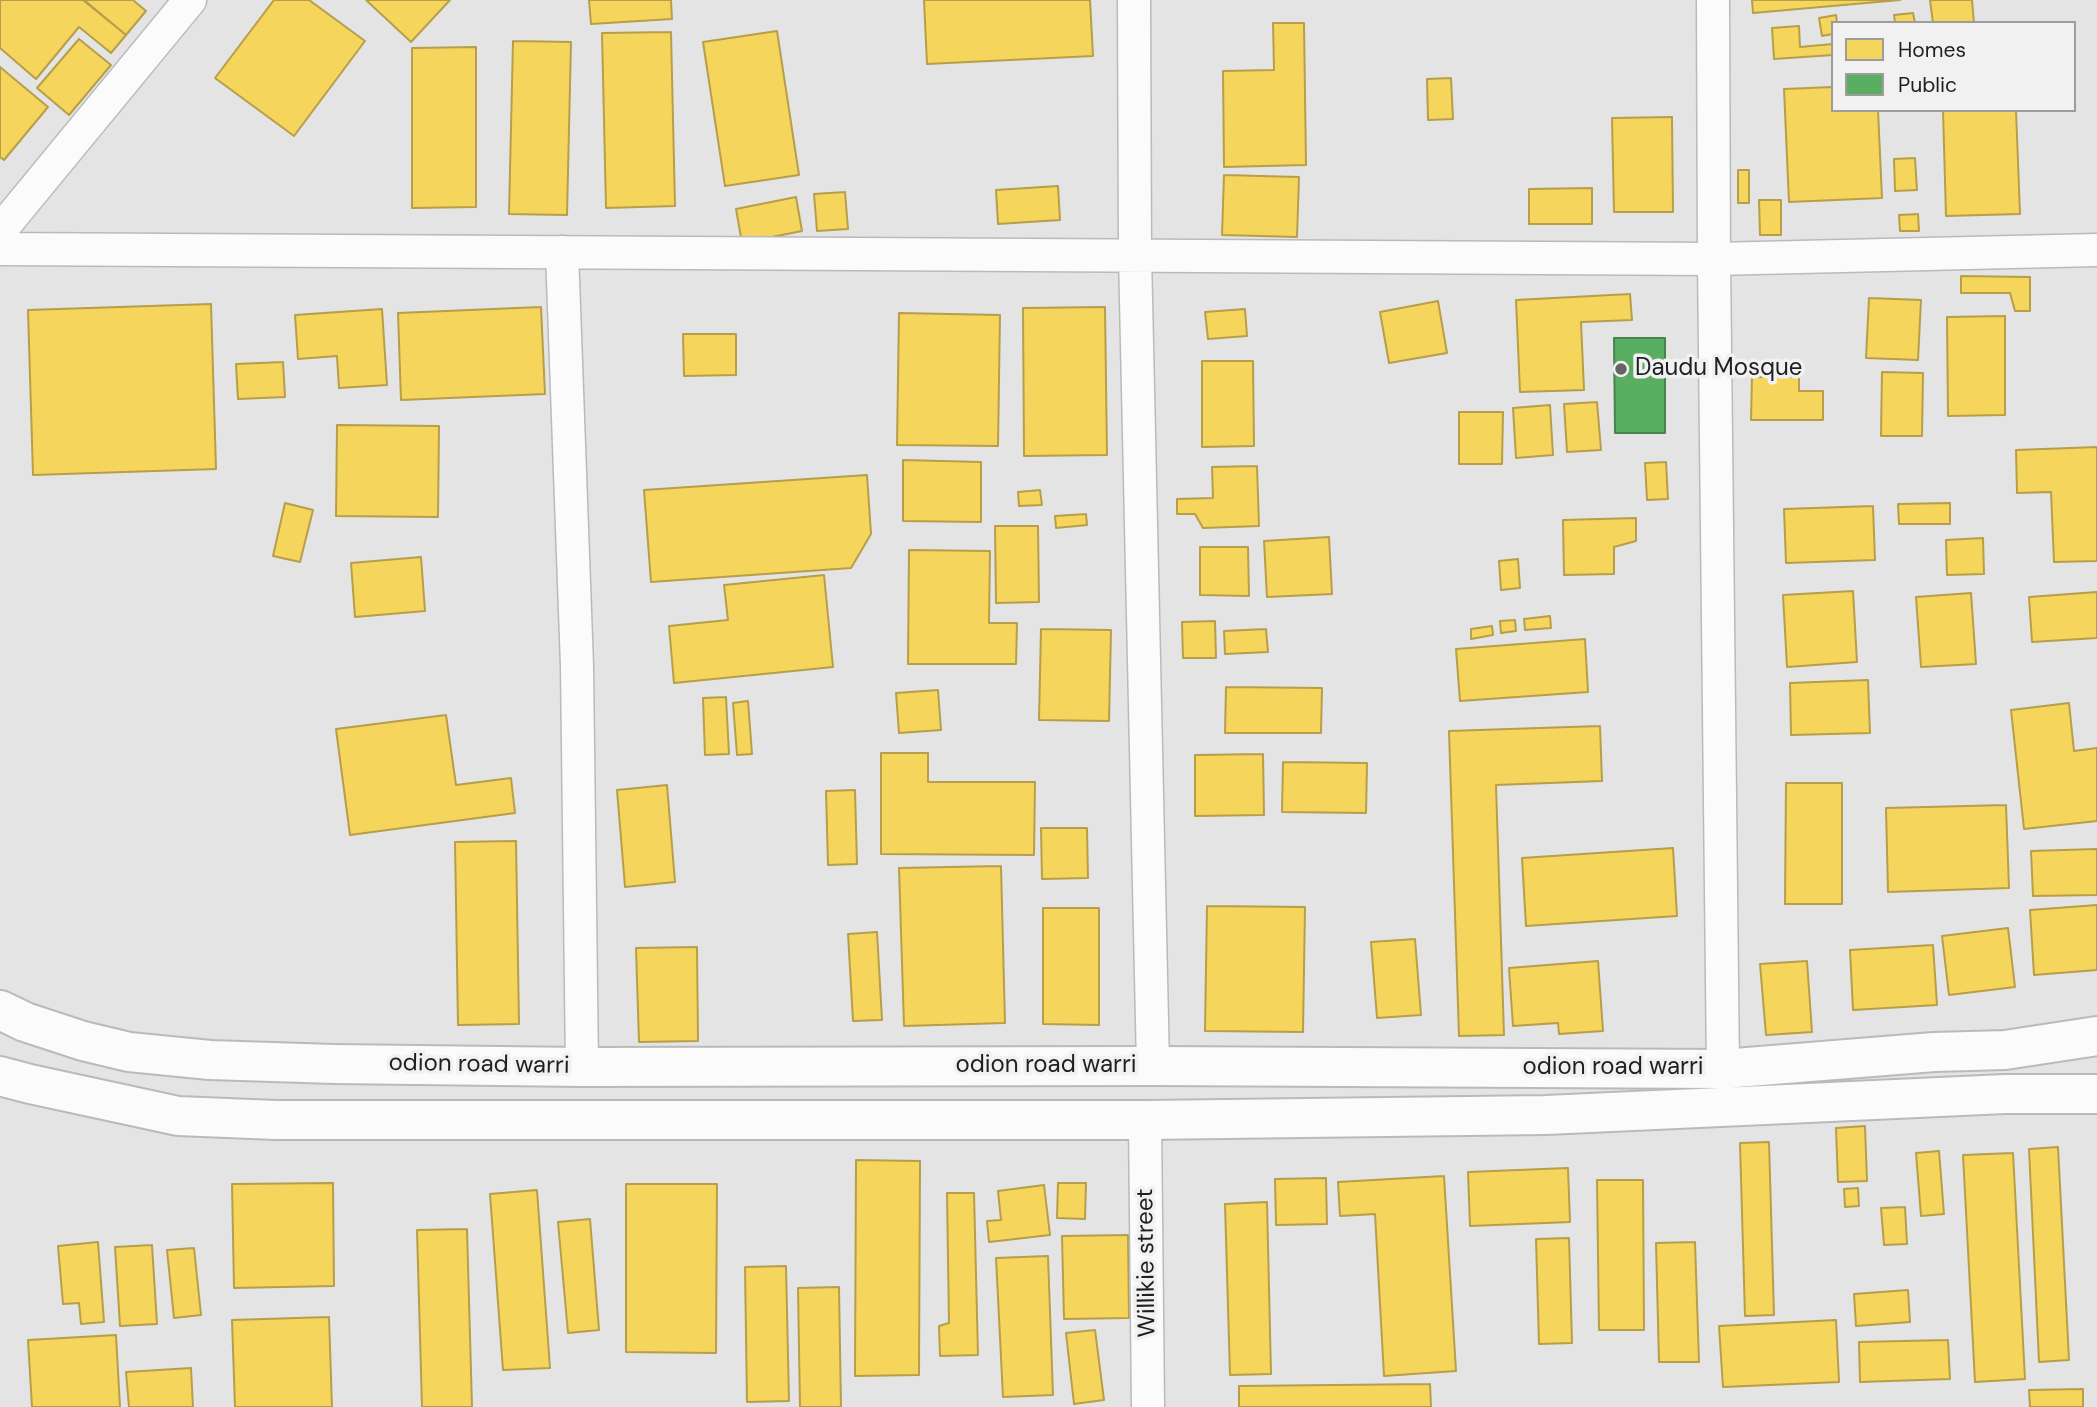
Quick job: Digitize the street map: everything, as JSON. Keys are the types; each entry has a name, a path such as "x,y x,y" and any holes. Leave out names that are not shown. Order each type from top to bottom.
{"main road":[{"name":"odion road warri","path":"0,1010 25,1022 83,1041 129,1052 210,1060 582,1067 1723,1069 1934,1052 2005,1050 2097,1036"},
{"name":"odion road warri","path":"0,1076 178,1116 248,1119 1145,1120 1546,1115 1991,1094 2097,1094"}],"street":[{"path":"0,231 190,0"},
{"path":"1134,0 1135,254 1153,1066"},
{"path":"1713,0 1723,1069"},
{"path":"0,249 1714,259 2097,250"},
{"path":"562,252 576,666 582,1067"},
{"name":"Willikie street","path":"1145,1120 1148,1407"}],"building: Homes":[{"path":"0,0 83,0 126,35 111,53 79,27 36,79 0,48"},
{"path":"84,0 133,0 146,11 126,35"},
{"path":"274,0 309,0 365,41 294,136 215,78"},
{"path":"366,0 450,0 411,42"},
{"path":"589,0 671,0 672,19 591,24"},
{"path":"924,0 1090,0 1093,56 927,64"},
{"path":"1752,0 1900,0 1753,13"},
{"path":"1930,0 1972,0 1974,21 1933,21"},
{"path":"1913,13 1915,21 1895,21 1894,15"},
{"path":"1836,15 1837,21 1831,21 1831,34 1822,36 1819,18"},
{"path":"1273,23 1304,23 1306,165 1224,167 1223,71 1274,70"},
{"path":"1799,26 1800,47 1831,44 1831,55 1774,59 1772,28"},
{"path":"777,31 799,175 725,186 703,42"},
{"path":"671,32 675,206 606,208 602,33"},
{"path":"79,39 111,65 69,115 37,88"},
{"path":"513,41 571,42 567,215 509,214"},
{"path":"476,47 476,207 412,208 412,48"},
{"path":"0,67 48,107 4,160 0,157"},
{"path":"1451,78 1453,119 1428,120 1427,79"},
{"path":"1831,87 1831,112 1878,112 1882,198 1789,202 1784,89"},
{"path":"1943,112 2016,112 2020,214 1946,216"},
{"path":"1672,117 1673,212 1614,212 1612,118"},
{"path":"1915,158 1917,190 1895,191 1894,159"},
{"path":"1738,170 1749,170 1749,203 1738,203"},
{"path":"1224,175 1299,177 1297,237 1222,235"},
{"path":"1058,186 1060,220 998,224 996,190"},
{"path":"1592,188 1592,224 1529,224 1529,189"},
{"path":"845,192 848,229 817,231 814,194"},
{"path":"796,197 802,231 742,243 736,209"},
{"path":"1759,200 1781,200 1781,235 1760,235"},
{"path":"1918,214 1919,231 1900,231 1899,215"},
{"path":"1961,276 2030,277 2030,311 2015,311 2010,293 1961,293"},
{"path":"1630,294 1632,320 1581,322 1584,390 1520,392 1516,300"},
{"path":"1869,298 1921,300 1918,360 1866,358"},
{"path":"1438,301 1447,353 1389,363 1380,312"},
{"path":"211,304 216,469 33,475 28,310"},
{"path":"541,307 545,394 401,400 398,313"},
{"path":"1105,307 1107,455 1024,456 1023,308"},
{"path":"382,309 387,385 339,388 337,356 298,359 295,315"},
{"path":"1245,309 1247,336 1208,339 1205,312"},
{"path":"899,313 1000,315 998,446 897,445"},
{"path":"2005,316 2005,415 1948,416 1947,317"},
{"path":"683,334 736,334 736,375 684,376"},
{"path":"1202,361 1253,361 1254,446 1202,447"},
{"path":"283,362 285,397 238,399 236,364"},
{"path":"1882,372 1923,373 1922,436 1881,436"},
{"path":"1752,377 1799,377 1799,391 1823,391 1823,420 1751,420"},
{"path":"1597,402 1601,450 1567,452 1564,404"},
{"path":"1550,405 1553,455 1516,458 1513,408"},
{"path":"1459,412 1503,412 1502,464 1459,464"},
{"path":"337,425 439,426 438,517 336,516"},
{"path":"2097,447 2097,561 2054,562 2051,492 2017,493 2016,450"},
{"path":"903,460 981,462 981,522 903,521"},
{"path":"1666,462 1668,499 1647,500 1645,463"},
{"path":"1257,466 1259,526 1203,528 1195,514 1177,514 1177,499 1213,498 1212,467"},
{"path":"867,475 871,534 851,568 651,582 644,490"},
{"path":"1040,490 1042,505 1019,506 1018,492"},
{"path":"285,503 313,510 300,562 273,556"},
{"path":"1950,503 1950,524 1899,524 1898,504"},
{"path":"1873,506 1875,560 1786,563 1784,509"},
{"path":"1086,514 1087,525 1056,528 1055,516"},
{"path":"1636,518 1636,541 1614,547 1614,574 1564,575 1563,520"},
{"path":"995,526 1038,526 1039,602 996,603"},
{"path":"1329,537 1332,594 1267,597 1264,541"},
{"path":"1983,538 1984,574 1947,575 1946,540"},
{"path":"1200,547 1248,547 1249,596 1200,595"},
{"path":"909,550 990,551 989,623 1017,623 1016,664 908,664"},
{"path":"421,557 425,611 355,617 351,563"},
{"path":"1518,559 1520,588 1501,590 1499,561"},
{"path":"824,575 833,667 674,683 669,626 728,620 724,585"},
{"path":"1853,591 1857,662 1787,667 1783,595"},
{"path":"2097,592 2097,638 2032,642 2029,597"},
{"path":"1971,593 1976,664 1921,667 1916,597"},
{"path":"1550,616 1551,628 1525,630 1524,619"},
{"path":"1515,620 1516,631 1501,633 1500,621"},
{"path":"1215,621 1216,658 1183,658 1182,622"},
{"path":"1492,626 1493,635 1471,639 1471,629"},
{"path":"1041,629 1111,630 1109,721 1039,720"},
{"path":"1266,629 1268,652 1225,654 1224,631"},
{"path":"1585,639 1588,692 1460,701 1456,649"},
{"path":"1868,680 1870,733 1791,735 1790,683"},
{"path":"1226,687 1322,688 1321,733 1225,733"},
{"path":"938,690 941,730 899,733 896,693"},
{"path":"726,697 729,754 705,755 703,698"},
{"path":"748,701 752,754 737,755 733,703"},
{"path":"2069,703 2074,751 2097,748 2097,821 2024,829 2011,710"},
{"path":"446,715 456,785 511,778 515,813 350,835 336,729"},
{"path":"1600,726 1602,781 1496,785 1504,1035 1459,1036 1449,731"},
{"path":"881,753 928,753 928,782 1035,782 1034,855 881,854"},
{"path":"1263,754 1264,815 1195,816 1195,755"},
{"path":"1283,762 1367,763 1366,813 1282,812"},
{"path":"1786,783 1842,783 1842,904 1785,904"},
{"path":"667,785 675,882 625,887 617,790"},
{"path":"855,790 857,864 828,865 826,791"},
{"path":"2006,805 2009,888 1888,892 1886,808"},
{"path":"1041,828 1087,828 1088,878 1042,879"},
{"path":"516,841 519,1024 458,1025 455,842"},
{"path":"1673,848 1677,916 1526,926 1522,858"},
{"path":"2097,849 2097,895 2033,896 2031,851"},
{"path":"1001,866 1005,1023 904,1026 899,868"},
{"path":"2097,905 2097,970 2034,975 2030,910"},
{"path":"1207,906 1305,907 1303,1032 1205,1031"},
{"path":"1043,908 1099,908 1099,1025 1043,1024"},
{"path":"2008,928 2015,987 1949,995 1942,936"},
{"path":"877,932 882,1020 853,1021 848,934"},
{"path":"1415,939 1421,1015 1377,1018 1371,942"},
{"path":"1933,945 1937,1005 1853,1010 1850,950"},
{"path":"697,947 698,1041 639,1042 636,948"},
{"path":"1598,961 1603,1031 1559,1034 1558,1023 1513,1026 1509,968"},
{"path":"1807,961 1812,1032 1766,1035 1760,964"},
{"path":"1865,1126 1867,1181 1838,1182 1836,1128"},
{"path":"1769,1142 1774,1315 1745,1316 1740,1143"},
{"path":"2058,1147 2069,1360 2039,1362 2029,1149"},
{"path":"1939,1151 1944,1214 1921,1216 1916,1153"},
{"path":"2013,1153 2025,1379 1975,1382 1963,1155"},
{"path":"856,1160 920,1161 919,1375 855,1376"},
{"path":"1568,1168 1570,1222 1470,1226 1468,1172"},
{"path":"1444,1176 1456,1371 1384,1376 1375,1214 1340,1216 1338,1182"},
{"path":"1326,1178 1327,1224 1276,1225 1275,1179"},
{"path":"1597,1180 1643,1180 1644,1330 1599,1330"},
{"path":"333,1183 334,1286 234,1288 232,1184"},
{"path":"1058,1183 1086,1183 1085,1219 1057,1218"},
{"path":"626,1184 717,1184 716,1353 626,1352"},
{"path":"1044,1185 1050,1235 989,1242 987,1221 1001,1220 998,1191"},
{"path":"1858,1188 1859,1206 1845,1207 1844,1189"},
{"path":"537,1190 550,1368 503,1370 490,1194"},
{"path":"947,1193 974,1193 978,1355 940,1356 939,1326 949,1323"},
{"path":"1267,1202 1271,1374 1230,1375 1225,1204"},
{"path":"1905,1207 1907,1244 1884,1245 1881,1208"},
{"path":"590,1219 599,1330 568,1333 558,1222"},
{"path":"467,1229 472,1407 422,1407 417,1230"},
{"path":"1128,1235 1129,1318 1064,1319 1062,1236"},
{"path":"1569,1238 1572,1343 1539,1344 1536,1239"},
{"path":"98,1242 104,1322 81,1324 79,1303 63,1304 58,1246"},
{"path":"1695,1242 1699,1362 1659,1362 1656,1243"},
{"path":"152,1245 157,1324 120,1326 115,1247"},
{"path":"194,1248 201,1315 174,1318 167,1250"},
{"path":"1048,1256 1053,1395 1003,1397 996,1258"},
{"path":"786,1266 789,1401 747,1402 745,1267"},
{"path":"839,1287 841,1407 800,1407 798,1288"},
{"path":"1908,1290 1910,1322 1856,1326 1854,1294"},
{"path":"329,1317 332,1407 235,1407 232,1320"},
{"path":"1836,1320 1839,1382 1723,1387 1719,1326"},
{"path":"1095,1330 1104,1400 1074,1404 1066,1333"},
{"path":"116,1335 120,1407 32,1407 28,1340"},
{"path":"1948,1340 1950,1379 1860,1382 1859,1342"},
{"path":"191,1368 193,1407 129,1407 126,1372"},
{"path":"1430,1384 1431,1407 1239,1407 1239,1386"},
{"path":"2083,1389 2083,1407 2030,1407 2029,1390"}],"building: Public":[{"path":"1614,338 1665,338 1665,433 1615,433"}],"place":[{"name":"Daudu Mosque","path":"1621,369"}]}
